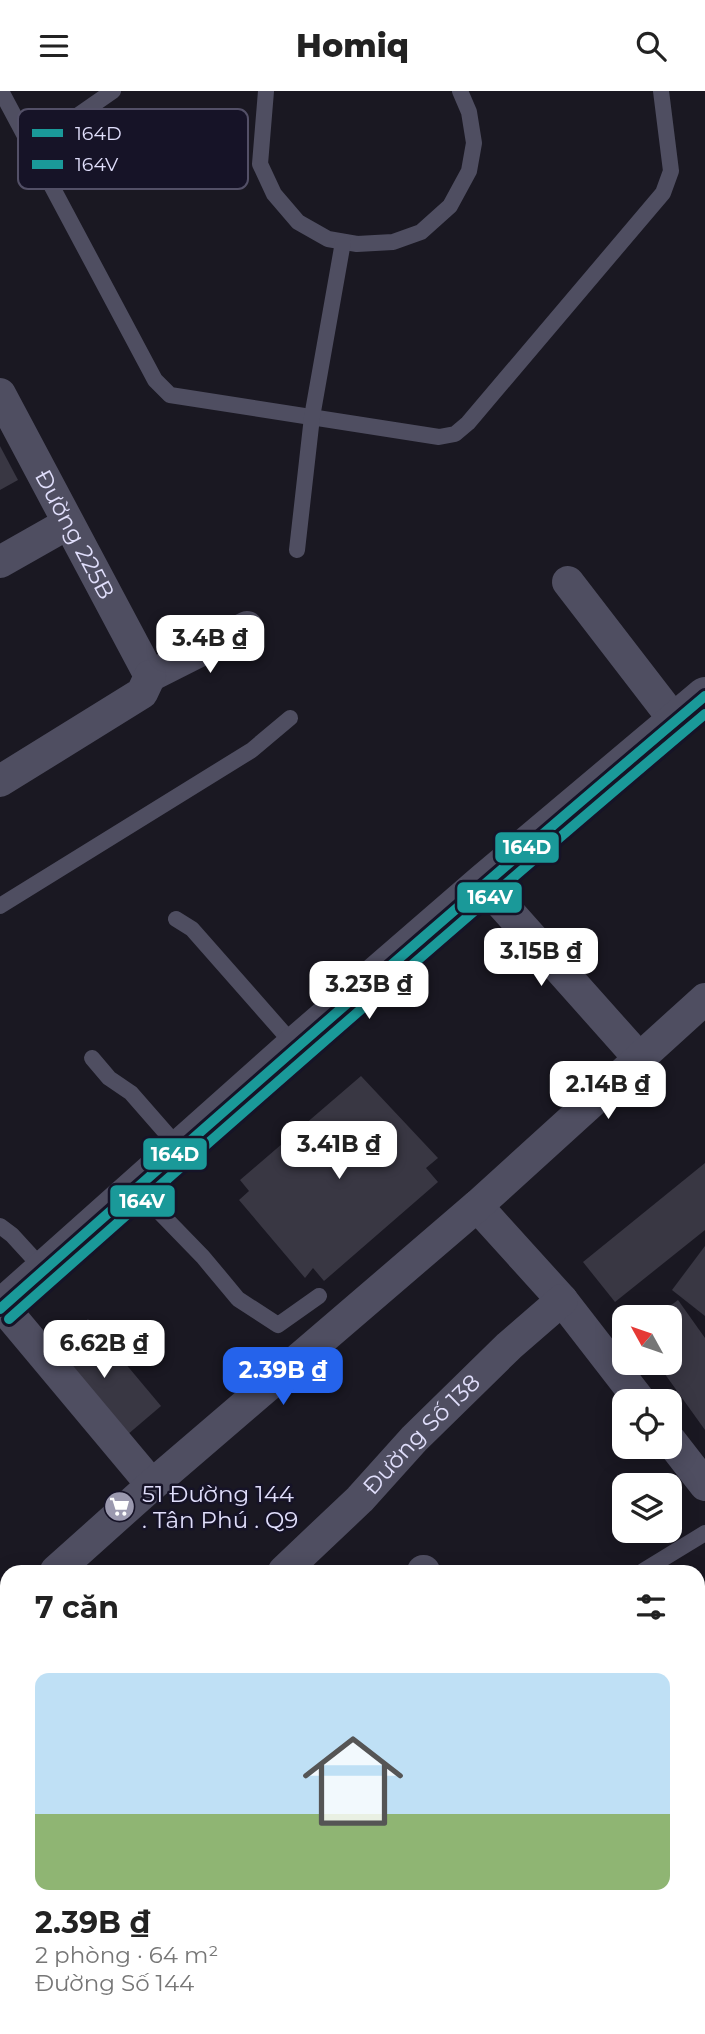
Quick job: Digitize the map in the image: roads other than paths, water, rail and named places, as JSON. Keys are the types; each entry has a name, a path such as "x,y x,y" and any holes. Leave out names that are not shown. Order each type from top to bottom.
{"street":[{"name":"Đường 225B","path":"0,394 150,676"},
{"path":"0,562 67,524"},
{"path":"568,582 675,721"},
{"path":"0,781 142,693 150,676 247,627"},
{"path":"152,1485 1,1308 295,1046 705,696"},
{"path":"483,883 639,1058"},
{"path":"63,1565 477,1206 705,999"},
{"path":"477,1206 562,1300 631,1389"},
{"name":"Đường Số 138","path":"291,1565 360,1499 424,1429 509,1346 562,1300"},
{"path":"682,1455 705,1485"}],"lane":[{"path":"1,91 18,122"},
{"path":"88,109 114,91"},
{"path":"266,91 260,164 274,194 298,222 328,239 357,244 393,242 421,232 450,206 468,171 474,143 469,112 460,91"},
{"path":"54,189 155,380 170,395 439,437 455,434 468,423 663,193 671,171 661,91"},
{"path":"297,550 312,417 343,242"},
{"path":"0,906 252,750 290,718"},
{"path":"176,919 192,929 295,1046"},
{"path":"92,1058 109,1078 131,1093 180,1149"},
{"path":"136,1188 203,1257 238,1299 261,1316 278,1325 319,1296"},
{"path":"0,1226 12,1235 44,1270"},
{"path":"653,1565 705,1533"}],"place":[{"name":"51 Đường 144 . Tân Phú . Q9","path":"119,1507"}]}
